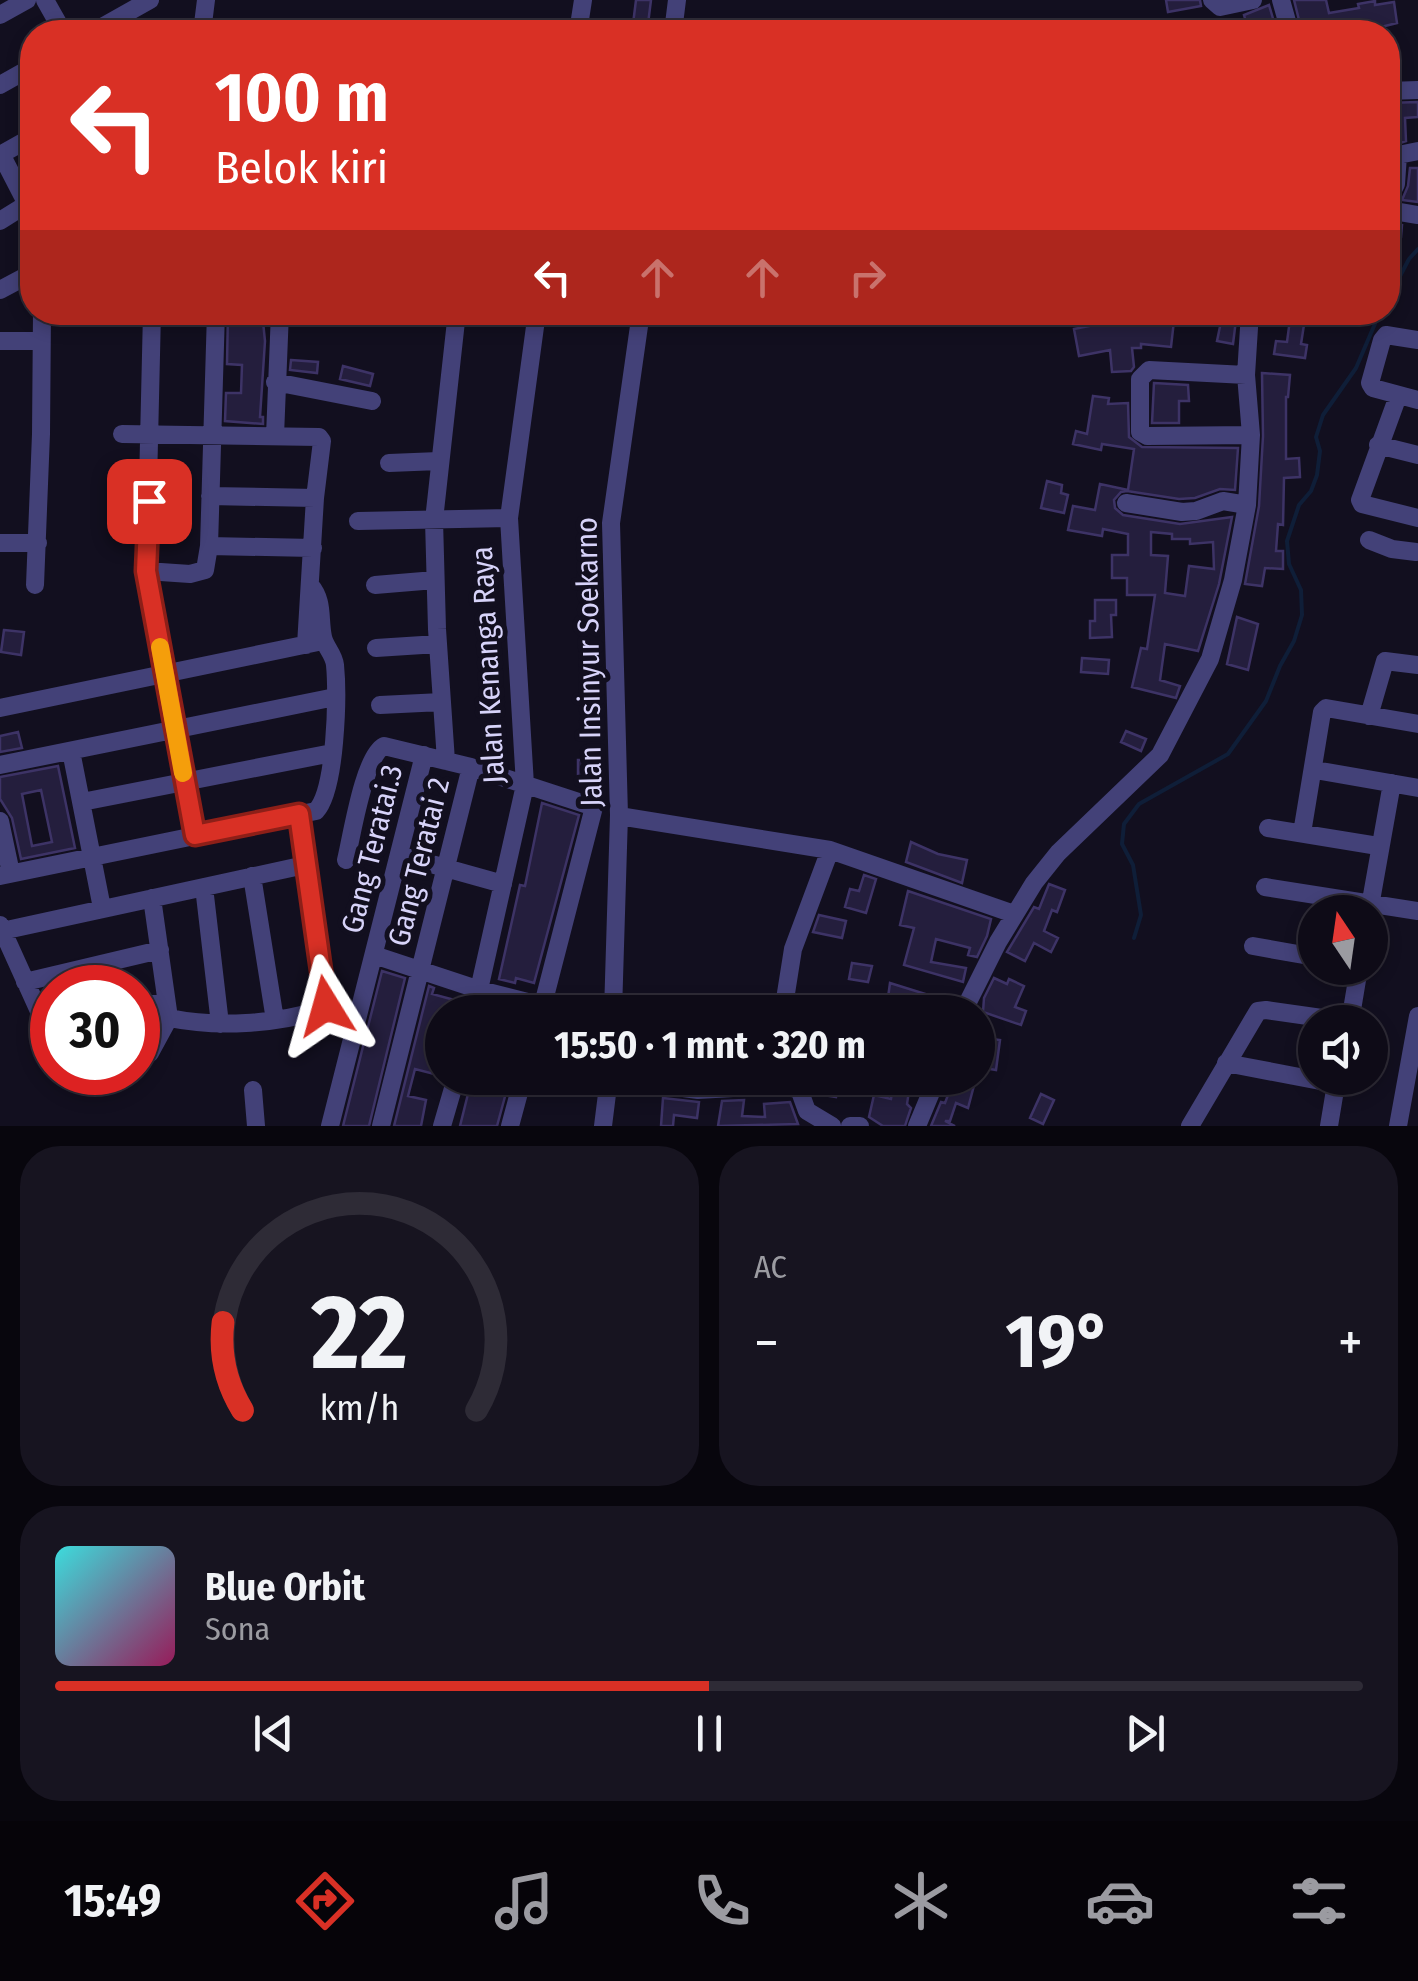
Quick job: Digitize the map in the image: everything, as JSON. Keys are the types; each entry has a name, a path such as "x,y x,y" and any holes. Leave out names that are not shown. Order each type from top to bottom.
{"street":[{"path":"0,15 27,0"},
{"path":"114,20 150,0"},
{"path":"1212,0 1220,6 1253,0"},
{"path":"0,154 20,191"},
{"path":"35,585 41,325"},
{"path":"152,325 146,571 195,835"},
{"path":"146,571 190,574 205,570 215,325"},
{"path":"275,436 279,325"},
{"path":"446,761 434,520 455,325"},
{"name":"Jalan Kenanga Raya","path":"479,995 524,786 509,518 535,325"},
{"name":"Jalan Insinyur Soekarno","path":"615,995 631,817 611,522 640,325"},
{"path":"972,995 1014,914 1058,853 1139,779 1168,742 1196,690 1215,644 1233,580 1247,505 1251,435 1246,375 1249,325"},
{"path":"1418,340 1392,334 1382,340 1370,383 1373,388 1418,400"},
{"path":"0,341 40,341"},
{"path":"1246,375 1150,370 1140,379 1140,432 1146,436 1251,435"},
{"path":"275,382 372,401"},
{"path":"1398,396 1378,445 1362,504 1418,518"},
{"path":"122,434 311,435 322,441 310,585 319,597 315,643"},
{"path":"1378,445 1418,455"},
{"path":"389,463 439,461"},
{"path":"210,496 315,498"},
{"path":"1126,503 1182,512 1223,502 1247,505"},
{"path":"358,521 509,518"},
{"path":"1369,540 1392,549 1417,552 1418,527"},
{"path":"0,543 38,543"},
{"path":"209,546 313,548"},
{"path":"376,585 435,580"},
{"path":"0,708 315,643"},
{"path":"0,821 6,874 316,811 324,803 332,753 334,658 315,643"},
{"path":"376,648 438,644"},
{"path":"1369,716 1385,661 1418,666"},
{"path":"0,765 334,697"},
{"path":"380,705 442,702"},
{"path":"1302,834 1322,712 1326,708 1418,724"},
{"path":"346,860 366,776 378,748 384,746 471,767 594,806 546,995"},
{"path":"71,751 102,908"},
{"path":"82,802 332,753"},
{"name":"Gang Teratai.3","path":"330,1126 424,755"},
{"name":"Gang Teratai 2","path":"381,1126 471,767"},
{"path":"1314,770 1418,788"},
{"path":"1371,895 1392,784"},
{"path":"160,1009 220,1024 274,1020 313,1013 326,1006 299,814"},
{"path":"631,817 830,850 1014,914"},
{"path":"1268,828 1378,846"},
{"path":"786,995 793,949 830,850"},
{"path":"399,855 503,884"},
{"path":"30,992 1,928 305,865"},
{"path":"252,876 274,1020"},
{"path":"204,887 220,1024"},
{"path":"1265,887 1305,895"},
{"path":"152,898 168,1009 160,1028"},
{"path":"1388,909 1418,911"},
{"path":"1253,946 1298,954"},
{"path":"25,982 160,950"},
{"path":"374,955 496,995"},
{"path":"1192,1126 1261,1010 1298,1015"},
{"path":"1398,1126 1418,1016"},
{"path":"1226,1063 1298,1075"},
{"path":"254,1090 256,1126"},
{"path":"442,1126 451,1095"},
{"path":"510,1126 518,1095"},
{"path":"603,1126 607,1095"},
{"path":"800,1095 807,1111 832,1126"},
{"path":"917,1126 930,1095"},
{"path":"1328,1126 1334,1095"},
{"path":"850,1126 860,1126"}],"building":[{"path":"636,0 651,0 648,20 634,20"},
{"path":"1166,0 1200,0 1201,6 1168,12"},
{"path":"1294,0 1326,0 1329,13 1375,1 1375,5 1394,2 1397,20 1299,20"},
{"path":"1269,5 1273,20 1245,20 1244,15"},
{"path":"1418,102 1418,117 1405,118 1406,141 1400,143 1400,103"},
{"path":"1410,168 1418,168 1418,202 1402,200"},
{"path":"228,325 263,325 260,417 263,424 225,421 226,393 241,393 242,365 227,364"},
{"path":"1094,325 1174,325 1171,347 1141,344 1141,348 1132,348 1131,371 1112,372 1110,350 1079,356 1074,329"},
{"path":"1220,325 1235,325 1233,344 1217,341"},
{"path":"1289,325 1304,325 1301,344 1307,345 1305,358 1274,354 1276,341 1287,342"},
{"path":"291,360 318,362 317,373 290,370"},
{"path":"343,366 373,374 370,386 340,379"},
{"path":"1262,373 1290,375 1286,459 1299,458 1300,477 1284,478 1283,525 1278,524 1276,551 1283,551 1283,569 1265,568 1262,586 1245,584 1259,506"},
{"path":"1154,383 1188,385 1189,401 1179,401 1179,423 1152,423"},
{"path":"1093,396 1109,398 1108,404 1128,403 1129,437 1142,447 1238,448 1235,490 1220,489 1179,499 1127,491 1114,500 1115,508 1123,515 1180,524 1232,517 1219,584 1198,651 1165,644 1160,680 1180,686 1176,698 1132,687 1141,648 1147,649 1155,595 1127,595 1127,578 1112,578 1112,555 1128,555 1128,534 1103,529 1102,536 1068,530 1073,506 1095,510 1100,484 1128,490 1134,449 1102,444 1101,450 1073,444 1076,431 1087,434","holes":["1151,532 1172,534 1172,539 1190,539 1190,544 1213,542 1214,569 1189,566 1185,596 1165,593 1168,556 1151,555"]},
{"path":"1047,481 1062,485 1061,493 1068,495 1064,513 1041,508"},
{"path":"1095,600 1116,600 1116,615 1111,615 1112,637 1090,638"},
{"path":"1237,617 1258,624 1248,670 1227,664"},
{"path":"4,630 24,632 21,655 1,652"},
{"path":"1082,658 1109,660 1108,674 1081,672"},
{"path":"1126,731 1146,739 1141,751 1121,742"},
{"path":"18,732 22,748 0,752 0,736"},
{"path":"578,760 597,760 597,782 578,782"},
{"path":"58,766 75,848 21,859 12,818 0,799 0,777","holes":["41,790 52,842 32,846 22,794"]},
{"path":"542,803 579,815 534,983 516,978 515,983 499,979 520,885 525,886"},
{"path":"911,842 938,854 967,860 962,883 906,862"},
{"path":"864,875 876,879 866,913 845,907 850,889 859,891"},
{"path":"1049,884 1065,890 1044,931 1058,938 1051,952 1034,943 1025,961 1007,952 1034,907 1039,909"},
{"path":"908,891 991,919 977,957 968,955 970,948 936,939 931,962 966,968 963,982 904,965 914,928 900,925"},
{"path":"819,915 846,921 842,938 813,932"},
{"path":"852,963 872,966 868,982 849,979"},
{"path":"382,971 405,978 369,1126 343,1126"},
{"path":"994,978 1024,986 1015,1007 1026,1011 1021,1025 995,1016 995,995 986,995"},
{"path":"890,983 929,995 888,995"},
{"path":"425,1002 425,1072 415,1069 408,1096 426,1100 421,1126 394,1126"},
{"path":"995,1039 1000,1040 995,1070"},
{"path":"1041,1094 1054,1100 1043,1124 1030,1118"},
{"path":"468,1095 505,1095 497,1126 460,1126"},
{"path":"874,1095 891,1099 892,1095 908,1095 907,1104 911,1108 905,1126 883,1126 869,1117"},
{"path":"948,1095 971,1095 968,1108 956,1103 950,1121 945,1121 955,1126 931,1126 941,1102 945,1103"},
{"path":"663,1098 699,1102 697,1118 674,1115 673,1126 661,1126"},
{"path":"744,1100 742,1116 765,1117 764,1104 790,1102 798,1124 718,1126 722,1101"}],"waterway":[{"path":"1400,276 1418,249"},
{"path":"1134,938 1141,915 1133,865 1122,844 1124,824 1139,804 1228,754 1266,701 1302,615 1301,590 1289,564 1287,541 1299,505 1311,491 1317,475 1320,451 1316,437 1323,415 1356,368 1374,325"}],"slow traffic":[{"path":"160,647 183,773"}],"route":[{"path":"149,501 146,571 195,835 299,814 326,1006"}]}
